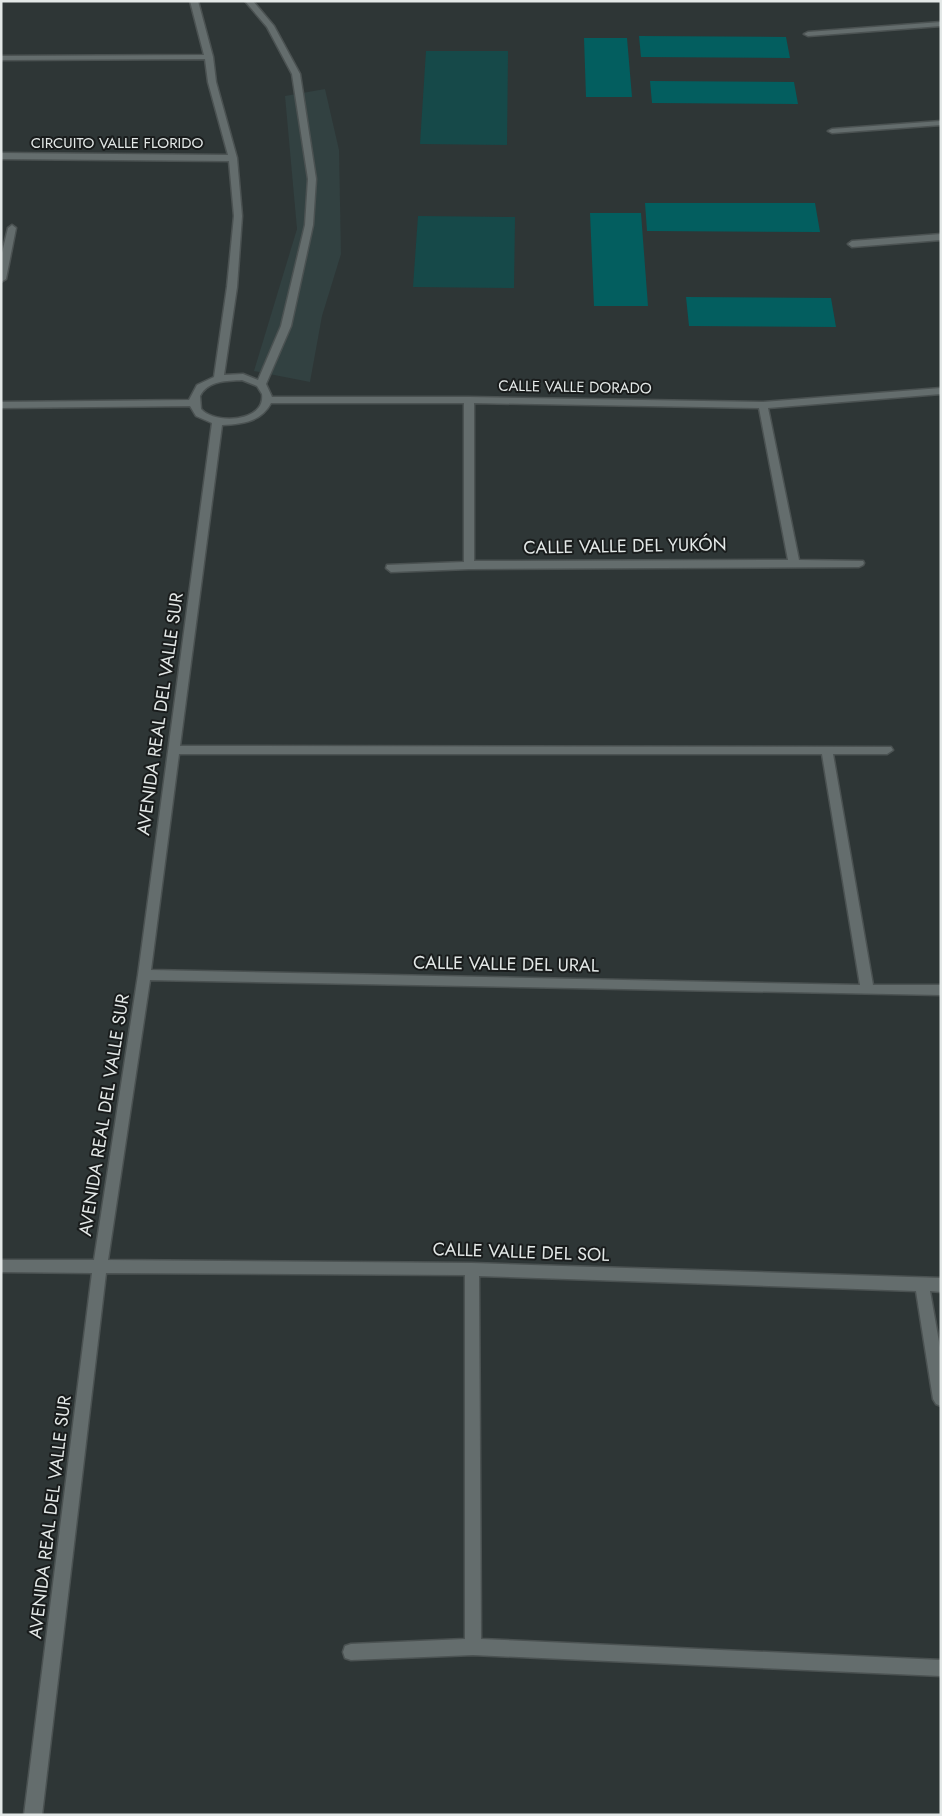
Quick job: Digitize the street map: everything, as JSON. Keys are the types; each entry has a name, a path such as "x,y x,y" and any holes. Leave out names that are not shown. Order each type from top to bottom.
{"street":[{"path":"194,1 209,57 212,82 233,158 238,216 232,287 219,378"},
{"path":"249,1 270,26 296,74 312,179 309,225 286,326 261,384"},
{"path":"808,34 941,24"},
{"path":"1,58 209,57"},
{"path":"832,131 941,123"},
{"name":"CIRCUITO VALLE FLORIDO","path":"1,156 233,158"},
{"path":"2,274 12,228"},
{"path":"852,244 941,237"},
{"path":"242,377 261,384 268,392 268,400 259,413 240,421 217,422 205,418 197,411 193,403 195,393 205,384 219,378 242,377"},
{"name":"CALLE VALLE DORADO","path":"268,400 469,400 763,405 941,391"},
{"path":"469,400 469,565"},
{"path":"1,404 193,403"},
{"path":"763,405 794,562"},
{"name":"AVENIDA REAL DEL VALLE SUR","path":"33,1815 100,1267 144,975 217,422"},
{"name":"CALLE VALLE DEL YUKÓN","path":"391,568 469,565 859,563"},
{"path":"174,750 887,750"},
{"path":"827,751 867,990"},
{"name":"CALLE VALLE DEL URAL","path":"144,975 941,990"},
{"name":"CALLE VALLE DEL SOL","path":"1,1266 472,1269 941,1285"},
{"path":"472,1269 473,1647"},
{"path":"922,1285 941,1399"},
{"path":"350,1652 473,1647 941,1668"}],"shaded area":[{"path":"426,51 508,51 507,145 420,144"},
{"path":"325,89 339,150 341,254 322,316 310,382 254,371 297,229 285,96"},
{"path":"418,216 515,217 514,288 413,287"}],"building":[{"path":"639,36 786,37 790,58 641,57"},
{"path":"584,38 627,38 632,97 586,97"},
{"path":"650,81 794,82 798,104 652,103"},
{"path":"645,203 815,203 820,232 647,231"},
{"path":"590,213 641,213 648,306 594,306"},
{"path":"686,297 831,298 836,327 689,326"}]}
